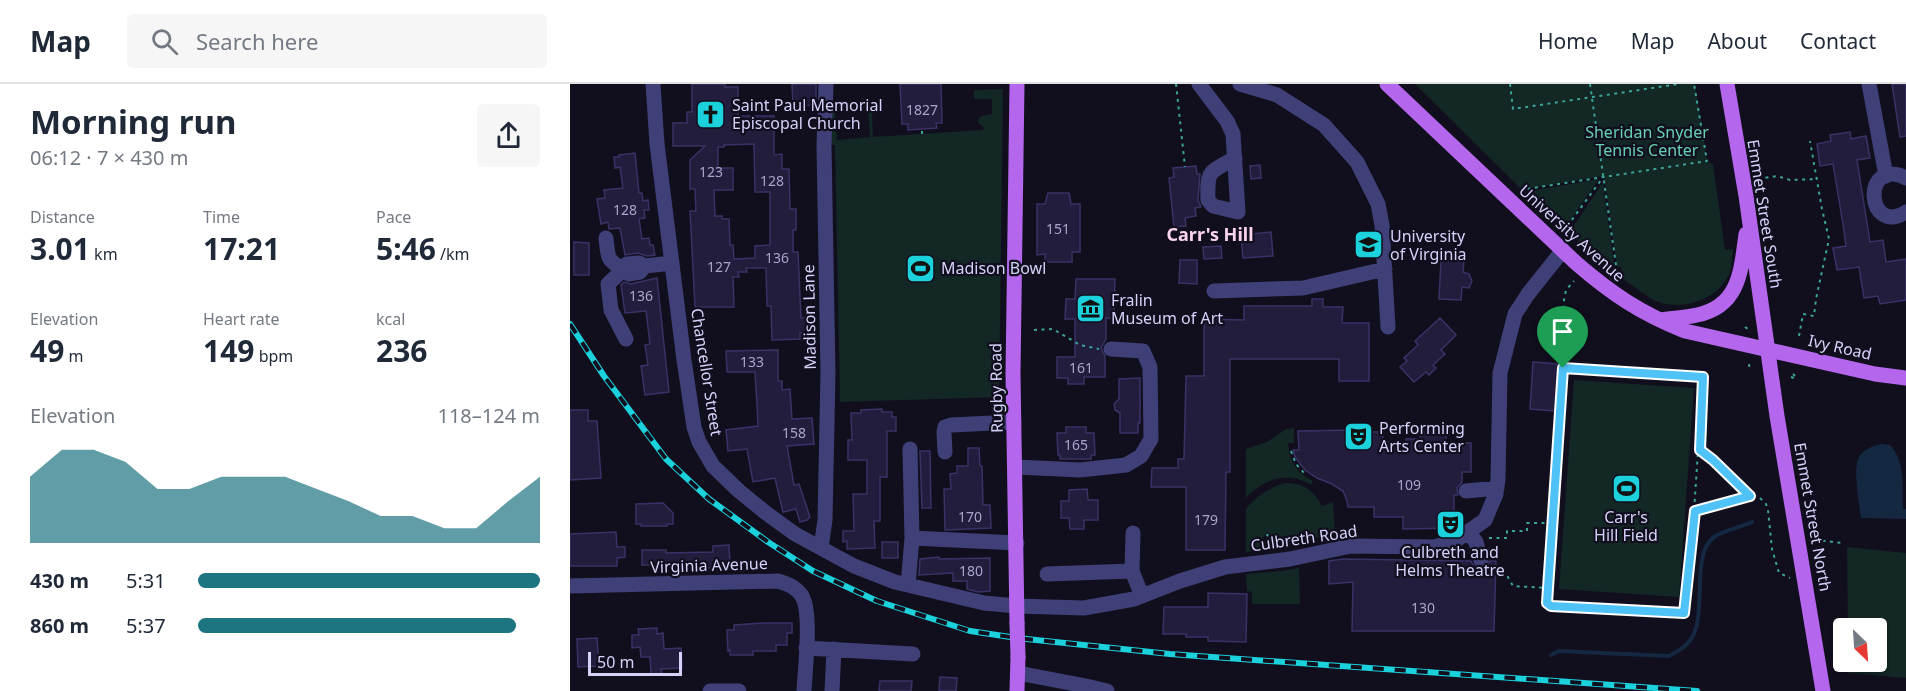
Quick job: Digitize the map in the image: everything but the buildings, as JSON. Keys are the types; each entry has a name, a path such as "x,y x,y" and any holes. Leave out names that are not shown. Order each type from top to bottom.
{"main road":[{"name":"Rugby Road","path":"1017,84 1014,220 1017,691"},
{"name":"University Avenue","path":"1387,84 1508,200 1617,297 1657,320 1685,331 1767,349"},
{"name":"Emmet Street South","path":"1726,84 1767,349"},
{"path":"1657,320 1700,315 1724,302 1736,286 1748,219"},
{"name":"Ivy Road","path":"1767,349 1875,374 1906,378"},
{"name":"Emmet Street North","path":"1767,349 1823,691"}],"street":[{"name":"Chancellor Street","path":"653,84 657,144 694,427 699,442 713,466 739,491 785,527 869,573 984,603 1017,606"},
{"name":"Madison Lane","path":"821,548 825,520 828,373 824,145 826,84"},
{"path":"1199,84 1227,121 1233,134 1235,158"},
{"path":"1240,84 1277,95 1324,125 1357,162 1378,204 1382,225 1388,327"},
{"path":"1869,84 1886,176"},
{"path":"1906,178 1900,175 1886,176 1876,184 1873,197 1878,209 1889,216 1906,212"},
{"path":"606,238 608,258 612,263 624,269"},
{"name":"Culbreth Road","path":"1017,606 1084,608 1142,596 1179,581 1225,567 1290,560 1351,546 1433,547 1455,541 1485,520 1497,488 1500,373 1515,314 1563,250"},
{"path":"626,339 610,310 608,284 627,264 639,263 645,266 672,263"},
{"path":"1214,291 1303,288 1385,268"},
{"path":"1015,467 1080,470 1126,465 1141,456 1152,439 1150,367 1143,351 1111,349"},
{"path":"945,452 945,427 1014,422"},
{"path":"908,585 912,538 910,449"},
{"path":"1466,491 1497,488"},
{"path":"1133,533 1132,571 1142,596"},
{"path":"1465,534 1476,542 1476,561"},
{"path":"912,538 1017,543"},
{"path":"1047,574 1132,571"},
{"name":"Virginia Avenue","path":"570,586 778,581 788,584 801,595 807,612 806,643"},
{"path":"804,691 806,643 834,649 913,654"},
{"path":"832,691 834,649"},
{"path":"1018,674 1107,691"},
{"path":"710,691 739,691"}],"path":[{"path":"1176,84 1185,167"},
{"path":"1510,84 1513,109 1679,84"},
{"path":"1590,84 1618,279"},
{"path":"1508,200 1526,189 1707,161 1694,84"},
{"path":"922,131 922,138"},
{"path":"1799,336 1803,314 1814,316 1829,239 1810,141"},
{"path":"1755,180 1777,176 1790,180 1817,179"},
{"path":"1563,368 1703,377 1700,450 1684,613 1551,606 1547,603 1563,368 1564,300 1566,290 1584,270"},
{"path":"1034,330 1053,329 1080,345 1111,349"},
{"path":"1749,364 1750,371"},
{"path":"1700,450 1750,496"},
{"path":"1291,451 1296,464 1306,475"},
{"path":"1695,511 1750,496 1759,497 1766,504 1779,573 1790,578"},
{"path":"1489,538 1507,538 1507,531 1527,531 1527,523 1552,523"},
{"path":"1262,553 1263,542 1268,534"},
{"path":"1815,540 1843,543"},
{"path":"1495,570 1505,572 1513,586 1547,588"}],"green space":[{"name":"Sheridan Snyder Tennis Center","path":"1415,84 1507,84 1509,87 1509,84 1695,84 1707,161 1713,164 1725,250 1733,249 1730,272 1725,281 1710,296 1690,304 1668,304 1649,297 1623,279 1621,267 1617,267 1604,176 1526,189 1525,186 1520,188"},
{"path":"1003,89 999,397 840,402 835,145 831,145 832,109 846,107 835,110 837,140 870,137 868,108 857,108 857,105 868,104 881,112 872,114 873,137 983,130 984,127 979,124 978,120 981,116 992,114 992,99 974,99 974,90"},
{"path":"1599,179 1565,228 1525,192"},
{"path":"1603,182 1615,272 1569,233"},
{"name":"Carr's Hill Field","path":"1574,380 1694,388 1679,597 1559,589"},
{"path":"1294,428 1294,443 1288,443 1290,455 1298,470 1313,481 1311,485 1294,478 1276,479 1259,486 1246,498 1246,449 1267,442 1286,429"},
{"path":"1285,483 1307,488 1322,506 1333,502 1335,531 1328,536 1272,547 1270,550 1263,551 1270,534 1267,532 1261,542 1260,551 1246,552 1246,509 1263,493"},
{"path":"1847,547 1906,553 1906,678 1848,673 1887,672 1887,618 1848,618"},
{"path":"1299,568 1300,604 1252,604 1252,592 1247,591 1246,574"}],"water":[{"path":"1881,444 1890,445 1899,459 1903,509 1906,509 1906,519 1861,518 1856,468 1860,455 1864,451"}],"waterway":[{"path":"1551,655 1559,651 1669,656 1678,651 1689,642 1696,628 1701,570 1707,545 1714,537 1752,522"}],"railway":[{"path":"570,324 604,376 666,459 709,499 813,571 877,601 970,631 1017,638 1170,654 1697,691"}],"place":[{"name":"Saint Paul Memorial Episcopal Church","path":"711,114"},
{"name":"University of Virginia","path":"1369,245"},
{"name":"Madison Bowl","path":"920,268"},
{"name":"Fralin Museum of Art","path":"1090,309"},
{"name":"Performing Arts Center","path":"1358,437"},
{"name":"Carr's Hill Field","path":"1626,489"},
{"name":"Culbreth and Helms Theatre","path":"1450,524"}],"district":[{"name":"Carr's Hill","path":"1210,234"}],"route":[{"path":"1563,368 1703,377 1700,450 1750,496 1695,511 1684,613 1551,606 1547,603 1563,368"}]}
